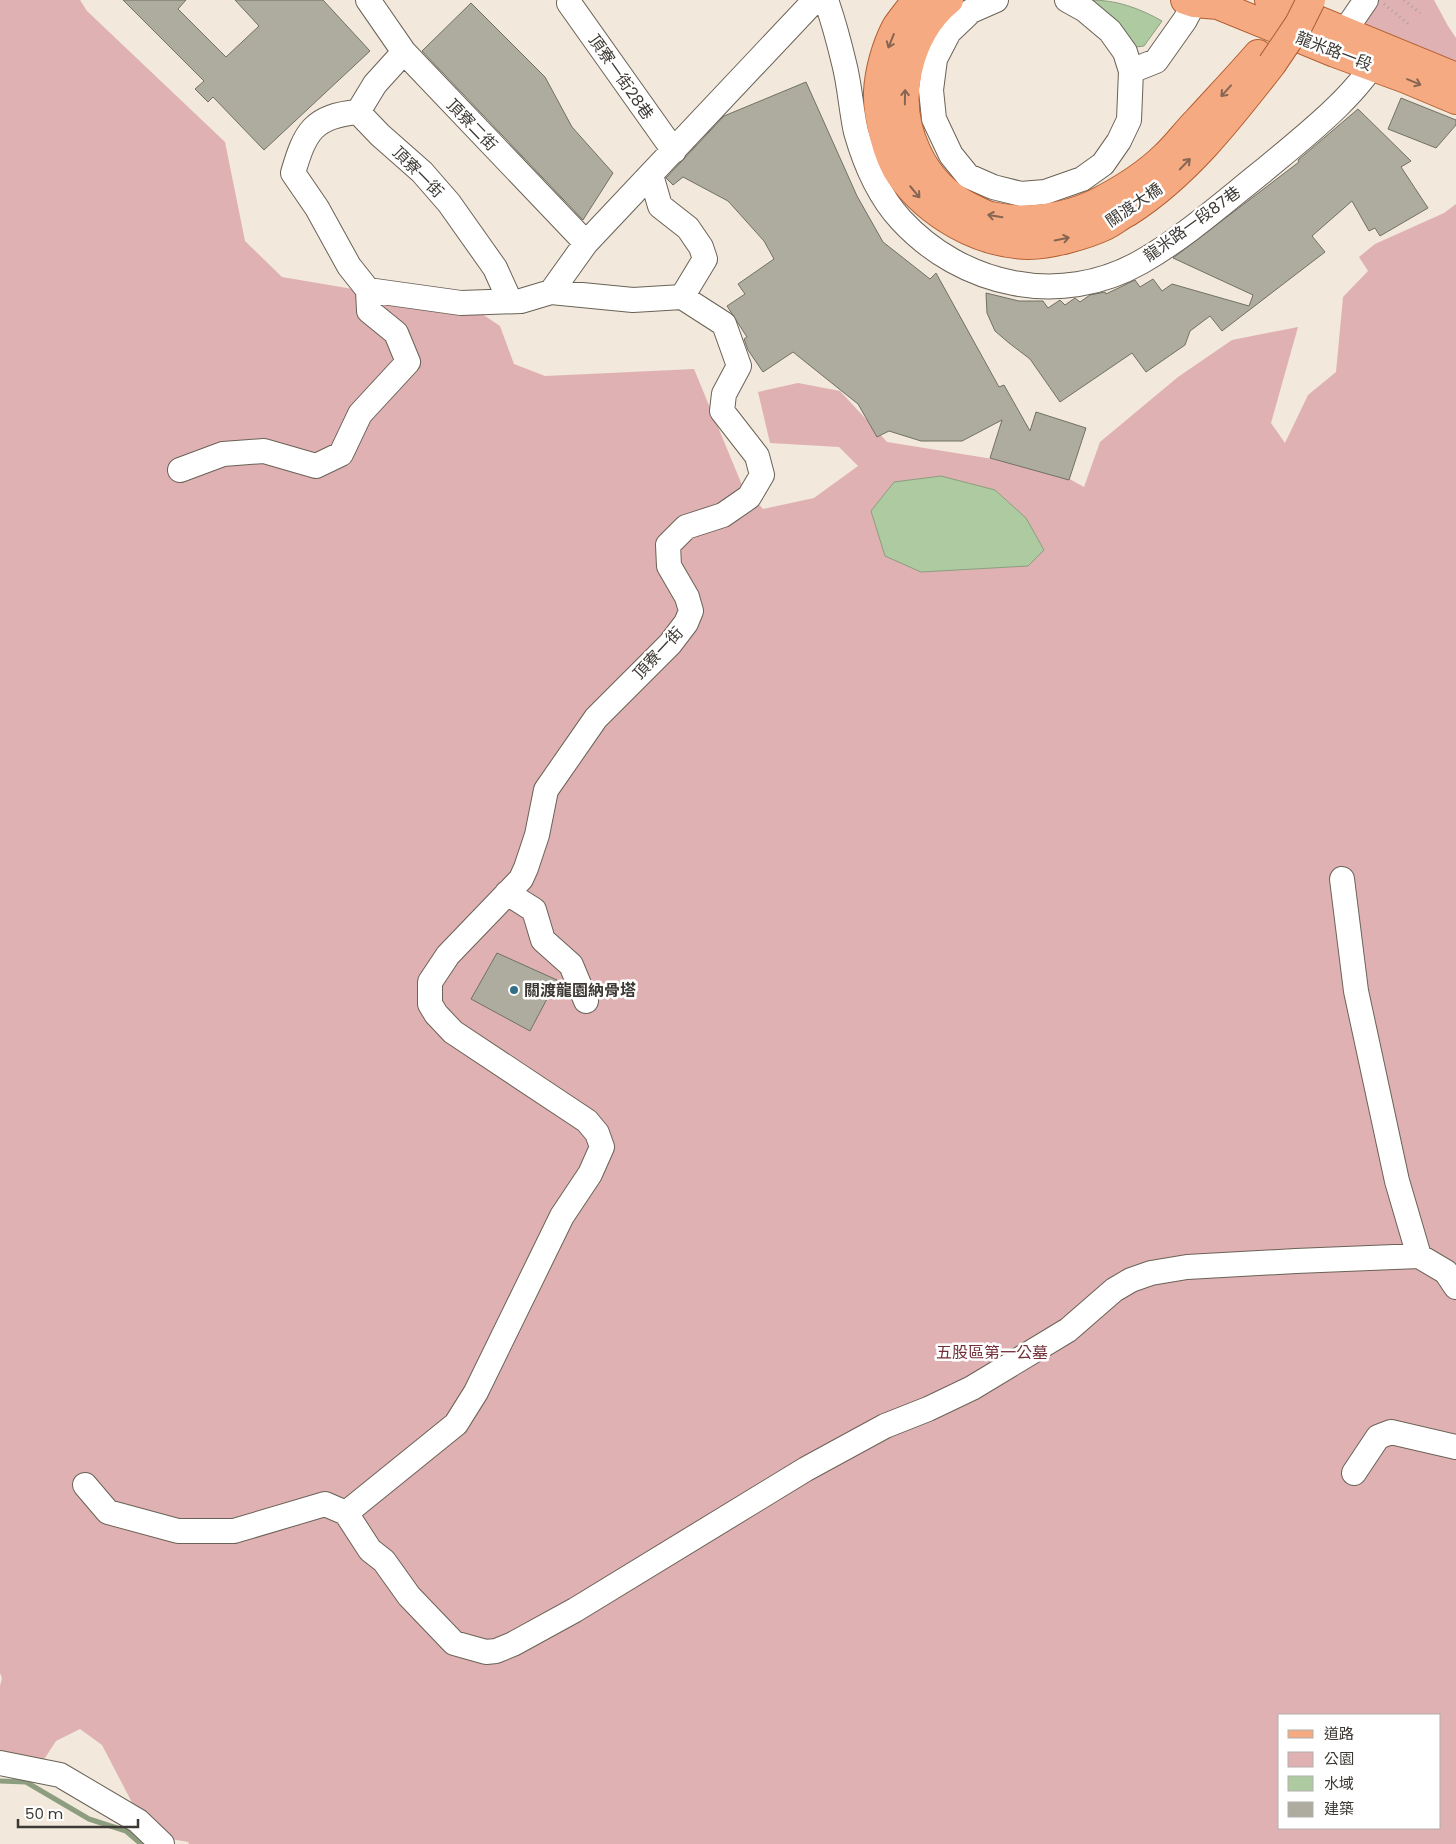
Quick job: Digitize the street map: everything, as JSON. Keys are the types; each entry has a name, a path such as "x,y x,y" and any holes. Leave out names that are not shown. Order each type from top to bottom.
{"main road":[{"name":"關渡大橋","path":"916,0 896,27 884,56 878,92 881,122 888,147 899,174 921,199 945,217 971,232 1001,242 1030,245 1068,239 1106,226 1143,202 1171,179 1237,109 1265,59"},
{"path":"949,0 929,21 912,52 905,82 905,106 910,137 919,159 937,183 960,203 990,216 1025,219 1060,216 1094,204 1138,179 1166,155 1265,59 1287,18 1310,0"},
{"name":"龍米路一段","path":"1270,0 1340,43"},
{"name":"龍米路一段","path":"1203,2 1340,43 1378,57 1456,77"},
{"name":"龍米路一段","path":"1378,57 1456,100"}],"street":[{"name":"頂寮二街","path":"368,0 404,52 586,243"},
{"path":"551,292 586,243 816,0"},
{"name":"龍米路一段87巷","path":"826,0 845,64 856,132 869,172 883,197 906,224 944,257 989,278 1042,287 1072,285 1101,279 1140,263 1163,248 1289,149 1348,96 1378,57"},
{"path":"996,0 971,11 949,32 935,59 930,90 934,119 951,155 968,176 993,187 1021,194 1045,192 1082,179 1103,164 1119,141 1129,120 1131,71 1125,52 1110,31 1085,10 1067,0"},
{"path":"1340,43 1374,1"},
{"path":"1131,71 1156,61 1185,20 1203,2"},
{"name":"頂寮一街28巷","path":"569,3 674,151"},
{"path":"180,470 223,454 264,451 316,466 341,454 360,414 408,362 396,332 369,311 368,290 349,266 317,208 292,173 299,151 312,128 336,114 358,112 376,84 404,52"},
{"name":"頂寮一街","path":"358,112 380,135 422,172 449,203 495,268 510,301"},
{"path":"368,290 461,303 521,301 551,292 633,300 682,297 705,259 701,247 688,228 660,206 651,175"},
{"name":"頂寮一街","path":"346,1513 456,1424 476,1392 562,1216 590,1174 602,1147 597,1133 587,1121 453,1032 436,1014 430,1004 430,982 448,955 521,879 537,835 546,790 596,718 670,644 686,623 691,612 686,597 669,566 668,545 686,527 723,515 749,496 762,475 757,456 722,411 724,394 739,366 724,324 682,297"},
{"path":"1342,880 1356,991 1396,1181 1419,1256"},
{"path":"508,893 534,910 543,940 571,965 586,1001"},
{"path":"86,1485 108,1512 178,1531 234,1531 325,1504 346,1513 370,1550 384,1562 409,1596 454,1643 486,1652 496,1651 514,1644 575,1610 806,1469 884,1426 928,1409 972,1388 1068,1330 1114,1290 1131,1280 1151,1273 1187,1267 1419,1256 1446,1272 1456,1287"},
{"path":"1354,1473 1378,1437 1391,1432 1456,1447"},
{"path":"0,1763 60,1775 138,1821 162,1844"}],"path":[{"path":"1404,0 1420,13"},
{"path":"1374,1 1411,26"}],"green space":[{"name":"五股區第一公墓","path":"0,0 80,0 87,11 225,142 245,241 282,277 476,310 500,326 514,364 545,376 694,369 742,485 763,509 814,498 858,466 839,447 770,443 758,392 798,383 840,391 887,442 1050,468 1084,487 1100,442 1178,377 1232,340 1298,327 1271,423 1285,443 1308,395 1336,372 1343,297 1368,271 1359,257 1375,244 1444,213 1456,204 1456,1844 189,1844 188,1842 149,1835 102,1745 80,1729 56,1741 41,1764 0,1761 0,1686 2,1678 0,1673"},
{"path":"1375,0 1434,0 1456,38 1456,67 1358,23"}],"water":[{"path":"1090,0 1109,1 1128,6 1162,21 1144,46 1136,47"},
{"path":"941,476 995,490 1026,518 1044,550 1028,566 921,572 885,556 871,511 894,482"}],"building":[{"path":"123,0 186,0 178,9 226,57 259,26 235,0 323,0 370,51 264,150 213,97 208,102 195,89 204,81"},
{"path":"471,3 545,77 572,127 613,173 583,220 422,51"},
{"path":"806,82 857,196 883,242 930,279 936,273 999,387 1004,385 1030,431 1036,412 1086,428 1069,480 990,458 1002,420 962,441 921,441 889,431 877,437 858,404 793,352 763,372 748,350 744,339 747,337 727,306 745,294 738,284 774,259 764,241 728,201 683,177 673,185 666,178 724,116"},
{"path":"1401,98 1456,120 1456,125 1436,148 1388,129"},
{"path":"1358,109 1411,161 1401,167 1428,208 1380,236 1375,228 1369,231 1352,201 1312,236 1325,252 1222,331 1210,316 1190,331 1185,345 1146,372 1132,353 1060,402 1030,359 995,331 987,313 986,293 1019,301 1043,301 1048,308 1060,300 1065,305 1075,298 1080,302 1090,295 1105,292 1106,294 1135,280 1140,287 1153,279 1162,291 1172,284 1249,306 1253,295 1173,258 1299,162 1298,160"},
{"name":"關渡龍園納骨塔","path":"497,953 557,980 530,1031 471,999"}],"waterway":[{"path":"0,1781 26,1782 89,1819 126,1831 141,1844"}],"place":[{"name":"關渡龍園納骨塔","path":"514,990"}]}
